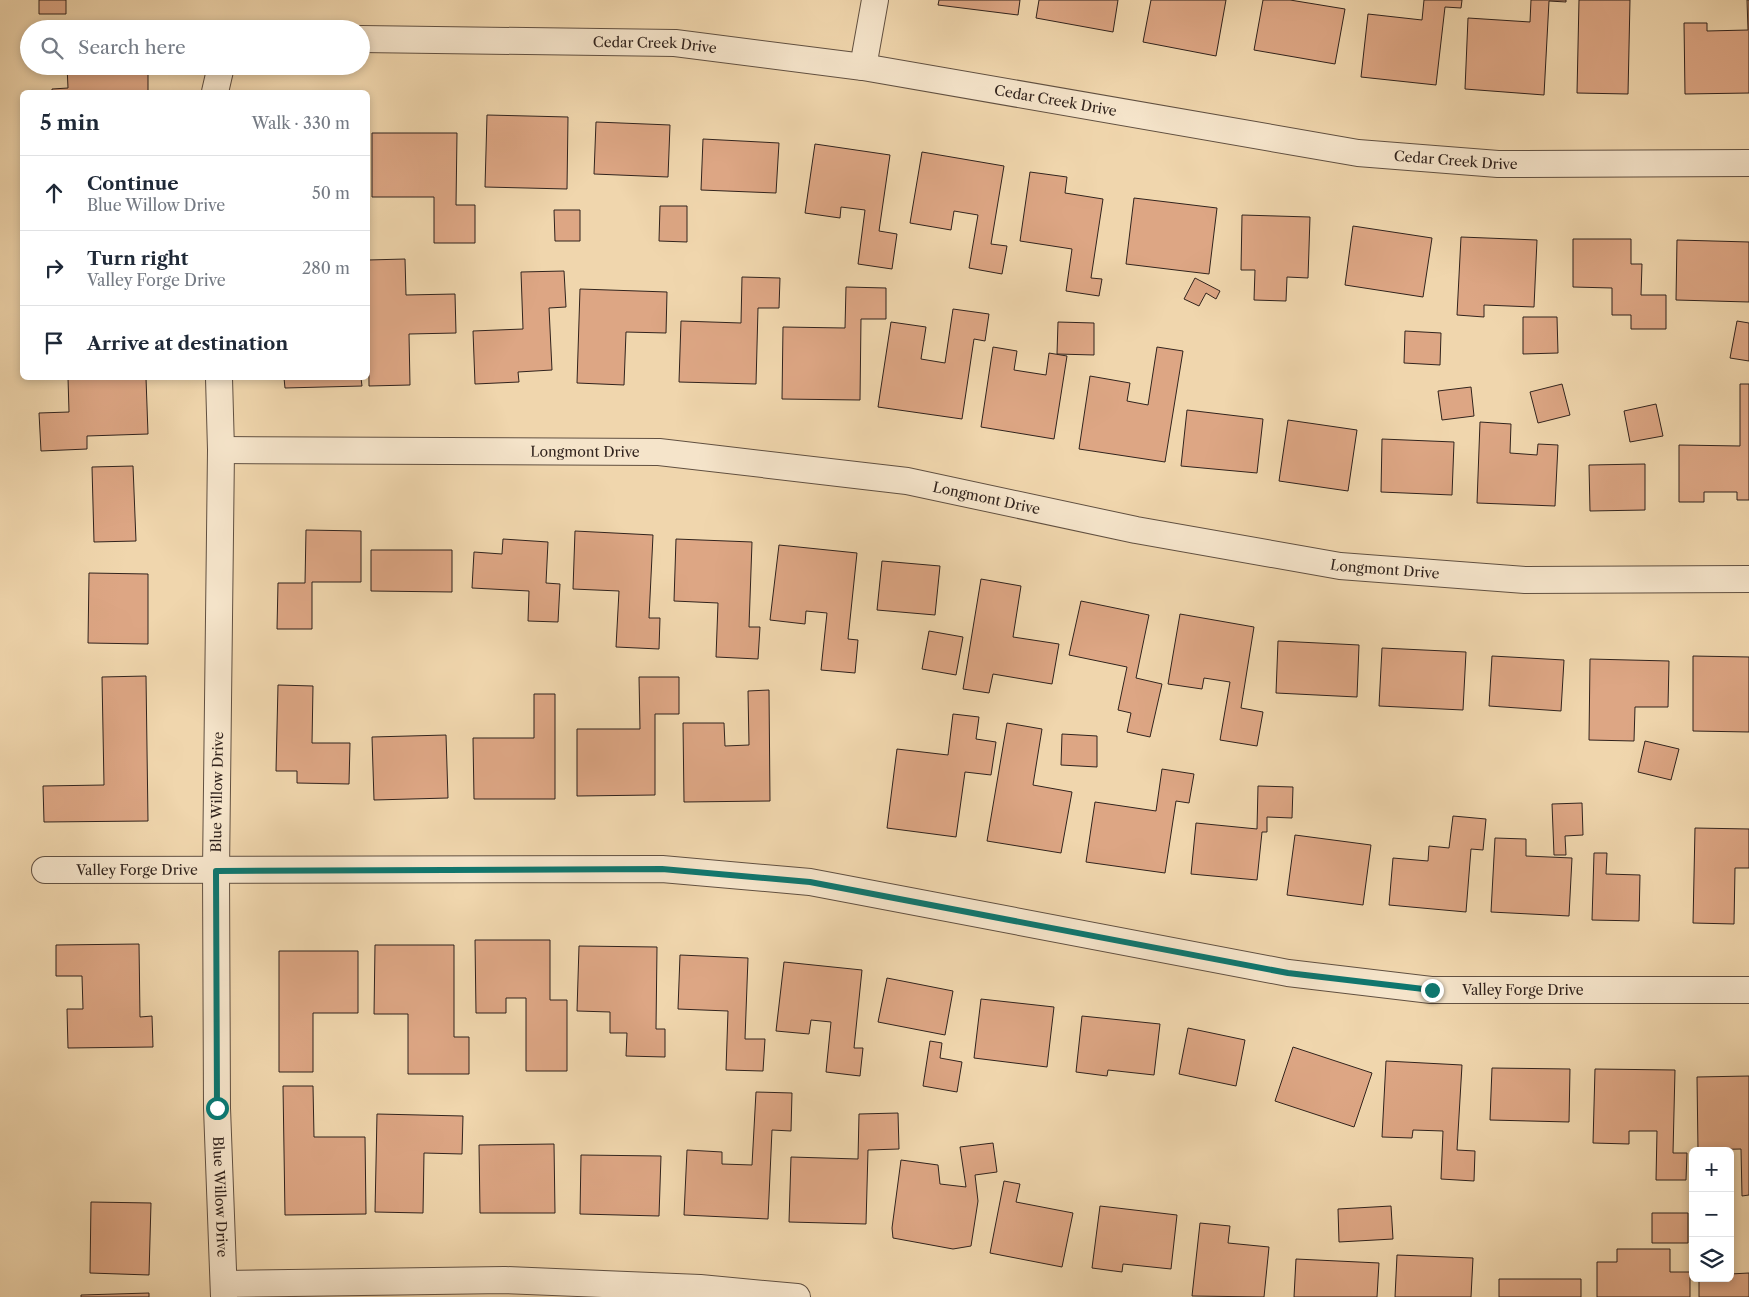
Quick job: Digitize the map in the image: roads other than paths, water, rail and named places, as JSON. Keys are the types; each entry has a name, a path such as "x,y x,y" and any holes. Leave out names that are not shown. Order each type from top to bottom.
{"street":[{"path":"863,67 875,0"},
{"name":"Cedar Creek Drive","path":"370,39 674,44 863,67 1358,153 1498,164 1749,163"},
{"path":"215,90 219,75"},
{"name":"Blue Willow Drive","path":"219,380 221,450 216,871 217,1108 224,1291"},
{"name":"Longmont Drive","path":"221,450 659,452 908,481 1136,530 1340,566 1525,580 1749,579"},
{"name":"Valley Forge Drive","path":"45,870 662,869 810,882 1288,973 1432,990 1749,990"},
{"path":"224,1291 505,1280 700,1288 797,1297"}]}
